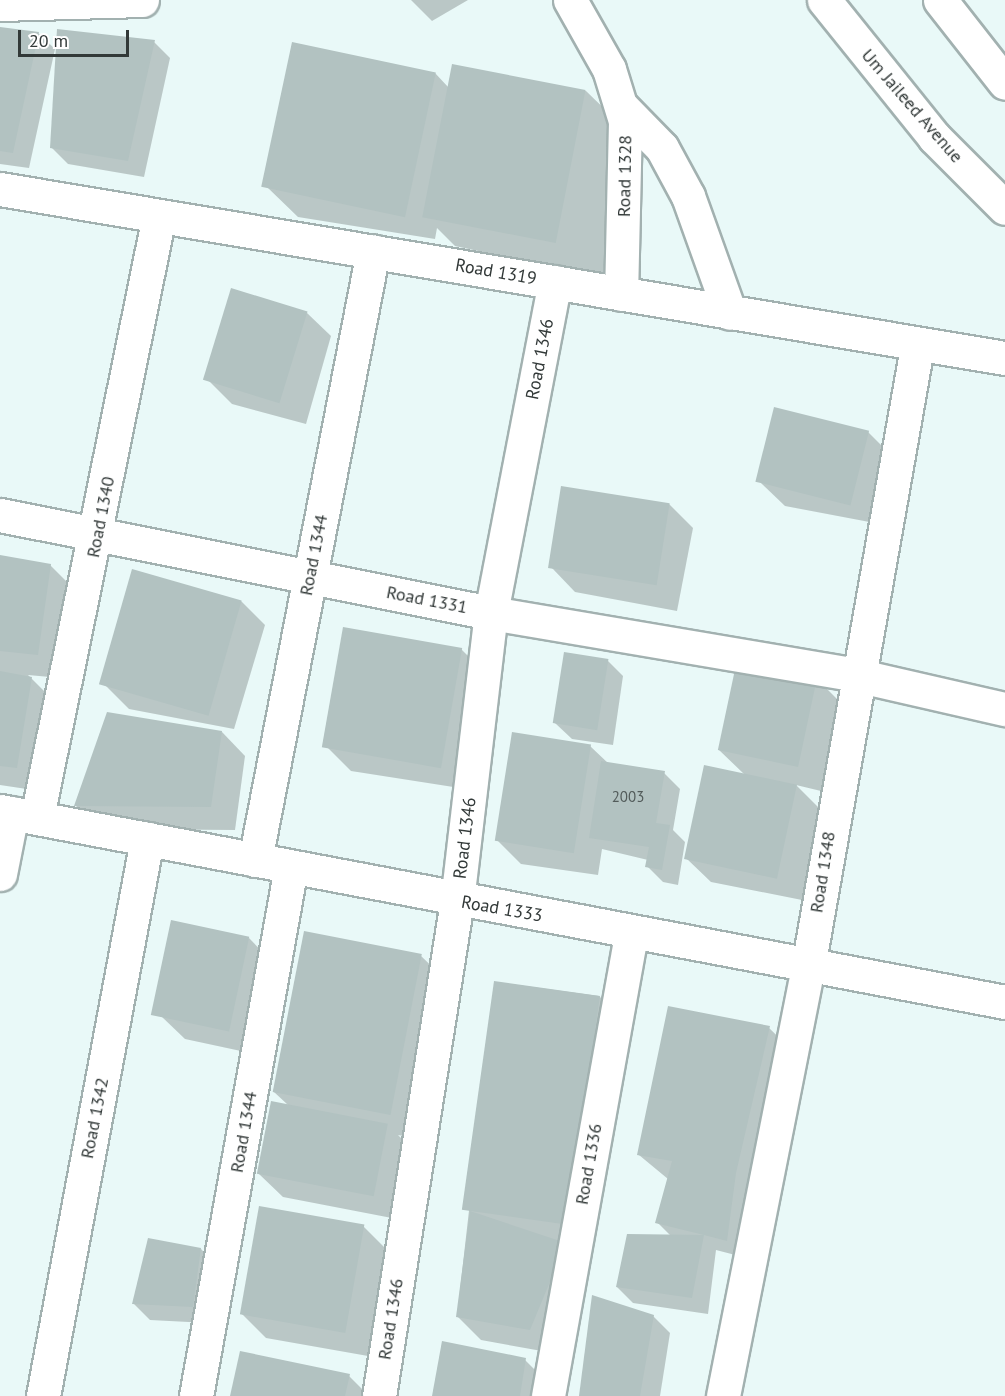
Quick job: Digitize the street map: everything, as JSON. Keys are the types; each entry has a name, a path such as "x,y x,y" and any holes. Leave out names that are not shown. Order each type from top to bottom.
{"street":[{"name":"Road 1328","path":"570,0 609,69 622,107 627,149 621,294"},
{"name":"Um Jaileed Avenue","path":"824,0 934,136 1005,208"},
{"path":"940,0 1005,83"},
{"path":"0,4 127,1"},
{"path":"622,107 662,148 677,177 730,313"},
{"name":"Road 1319","path":"0,189 555,282 917,347 1001,352"},
{"name":"Road 1340","path":"0,874 98,535 159,216"},
{"name":"Road 1344","path":"255,860 373,251"},
{"name":"Road 1346","path":"379,1396 457,901 491,613 555,282"},
{"name":"Road 1348","path":"723,1396 808,967 856,675 917,347"},
{"name":"Road 1331","path":"0,515 491,613 856,675 1005,709"},
{"name":"Road 1333","path":"17,813 457,901 1005,1002"},
{"name":"Road 1342","path":"43,1396 147,839"},
{"name":"Road 1344","path":"196,1396 291,867"},
{"name":"Road 1336","path":"548,1396 631,933"}],"building":[{"path":"0,27 39,32 13,153 0,151"},
{"path":"57,29 155,40 128,161 50,148"},
{"path":"292,42 436,73 405,217 261,187"},
{"path":"452,64 586,90 556,243 422,217"},
{"path":"231,288 308,311 279,403 203,380"},
{"path":"774,407 869,431 850,505 755,482"},
{"path":"561,486 670,503 657,585 548,568"},
{"path":"0,555 51,564 38,655 0,651"},
{"path":"132,569 242,600 209,716 99,684"},
{"path":"343,627 462,648 441,768 322,747"},
{"path":"564,652 608,659 597,730 553,723"},
{"path":"737,660 817,677 798,767 718,750"},
{"path":"0,671 32,677 17,768 0,766"},
{"path":"107,712 222,731 211,807 74,806"},
{"path":"512,732 591,745 574,853 495,841"},
{"path":"601,761 665,771 656,823 670,825 662,870 645,867 649,847 589,838"},
{"path":"704,765 797,785 777,879 684,859"},
{"path":"171,920 249,937 229,1032 151,1015"},
{"path":"304,931 422,954 391,1115 273,1092"},
{"path":"494,981 600,996 568,1225 462,1210"},
{"path":"668,1006 770,1026 736,1173 727,1241 655,1223 672,1161 637,1155"},
{"path":"271,1101 388,1124 374,1196 257,1174"},
{"path":"259,1206 364,1225 345,1333 240,1314"},
{"path":"470,1211 566,1243 530,1330 456,1317"},
{"path":"627,1234 704,1235 692,1298 616,1287"},
{"path":"148,1238 201,1248 193,1307 132,1304"},
{"path":"592,1295 654,1315 640,1396 579,1396"},
{"path":"442,1341 526,1358 520,1396 432,1396"},
{"path":"240,1351 350,1374 345,1396 230,1396"}]}
